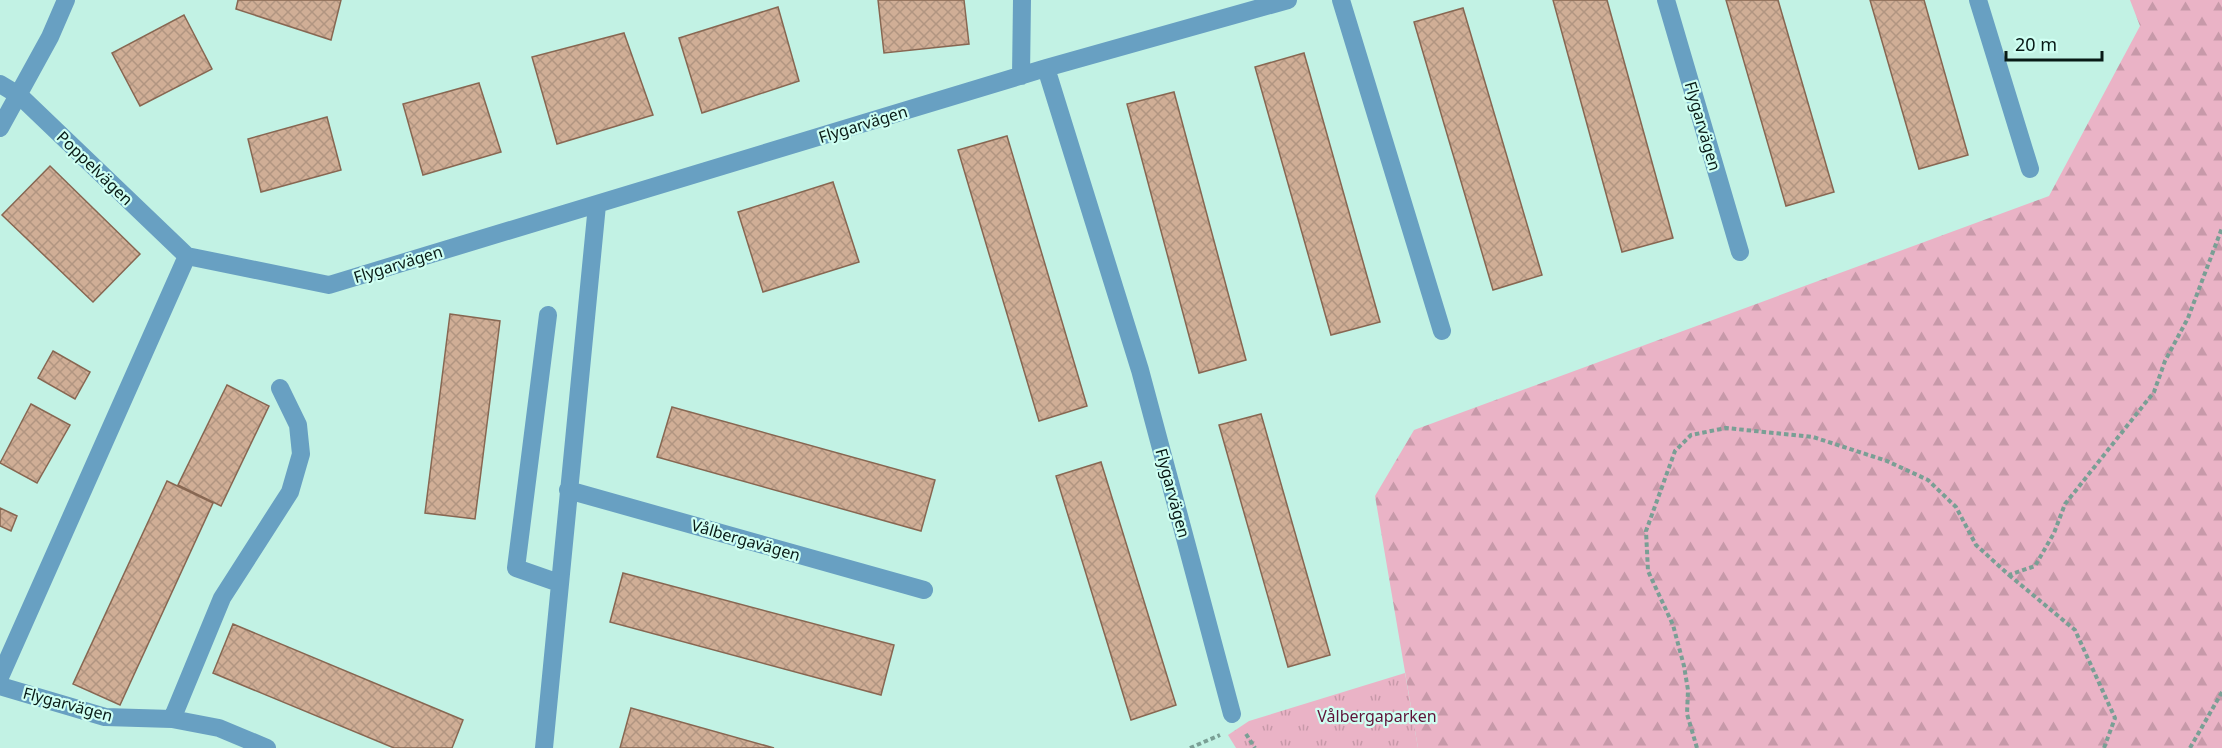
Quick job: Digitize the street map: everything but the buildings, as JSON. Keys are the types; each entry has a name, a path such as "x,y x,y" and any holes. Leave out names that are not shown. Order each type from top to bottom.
{"street":[{"path":"0,128 20,96 66,0"},
{"path":"1021,75 1022,0"},
{"name":"Flygarvägen","path":"187,256 329,285 1021,75 1288,0"},
{"path":"1341,0 1442,331"},
{"name":"Flygarvägen","path":"1666,0 1740,252"},
{"path":"1978,0 2030,169"},
{"name":"Flygarvägen","path":"1046,68 1140,370 1232,714"},
{"name":"Poppelvägen","path":"0,84 20,96 187,256"},
{"path":"544,748 597,205"},
{"path":"0,678 187,256"},
{"path":"548,315 516,568 560,583"},
{"path":"172,719 222,598 290,492 301,454 298,424 280,388"},
{"name":"Vålbergavägen","path":"568,490 924,590"},
{"name":"Flygarvägen","path":"0,686 105,717 172,719 219,728 267,748"}],"path":[{"path":"2009,575 2035,566 2054,533 2065,504 2154,392 2165,361 2188,318 2222,228"},
{"path":"1697,748 1687,714 1688,690 1682,656 1673,625 1648,571 1646,531 1674,451 1691,435 1726,428 1813,437 1887,461 1928,480 1956,507 1976,545 2075,630 2115,718 2104,748"},
{"path":"2190,748 2222,692"},
{"path":"1190,748 1223,734"}],"green space":[{"path":"2130,0 2222,0 2222,748 1418,748 1375,496 1414,430 2049,196 2140,26"},
{"name":"Vålbergaparken","path":"1405,673 1418,748 1236,748 1228,735 1249,721"}]}
